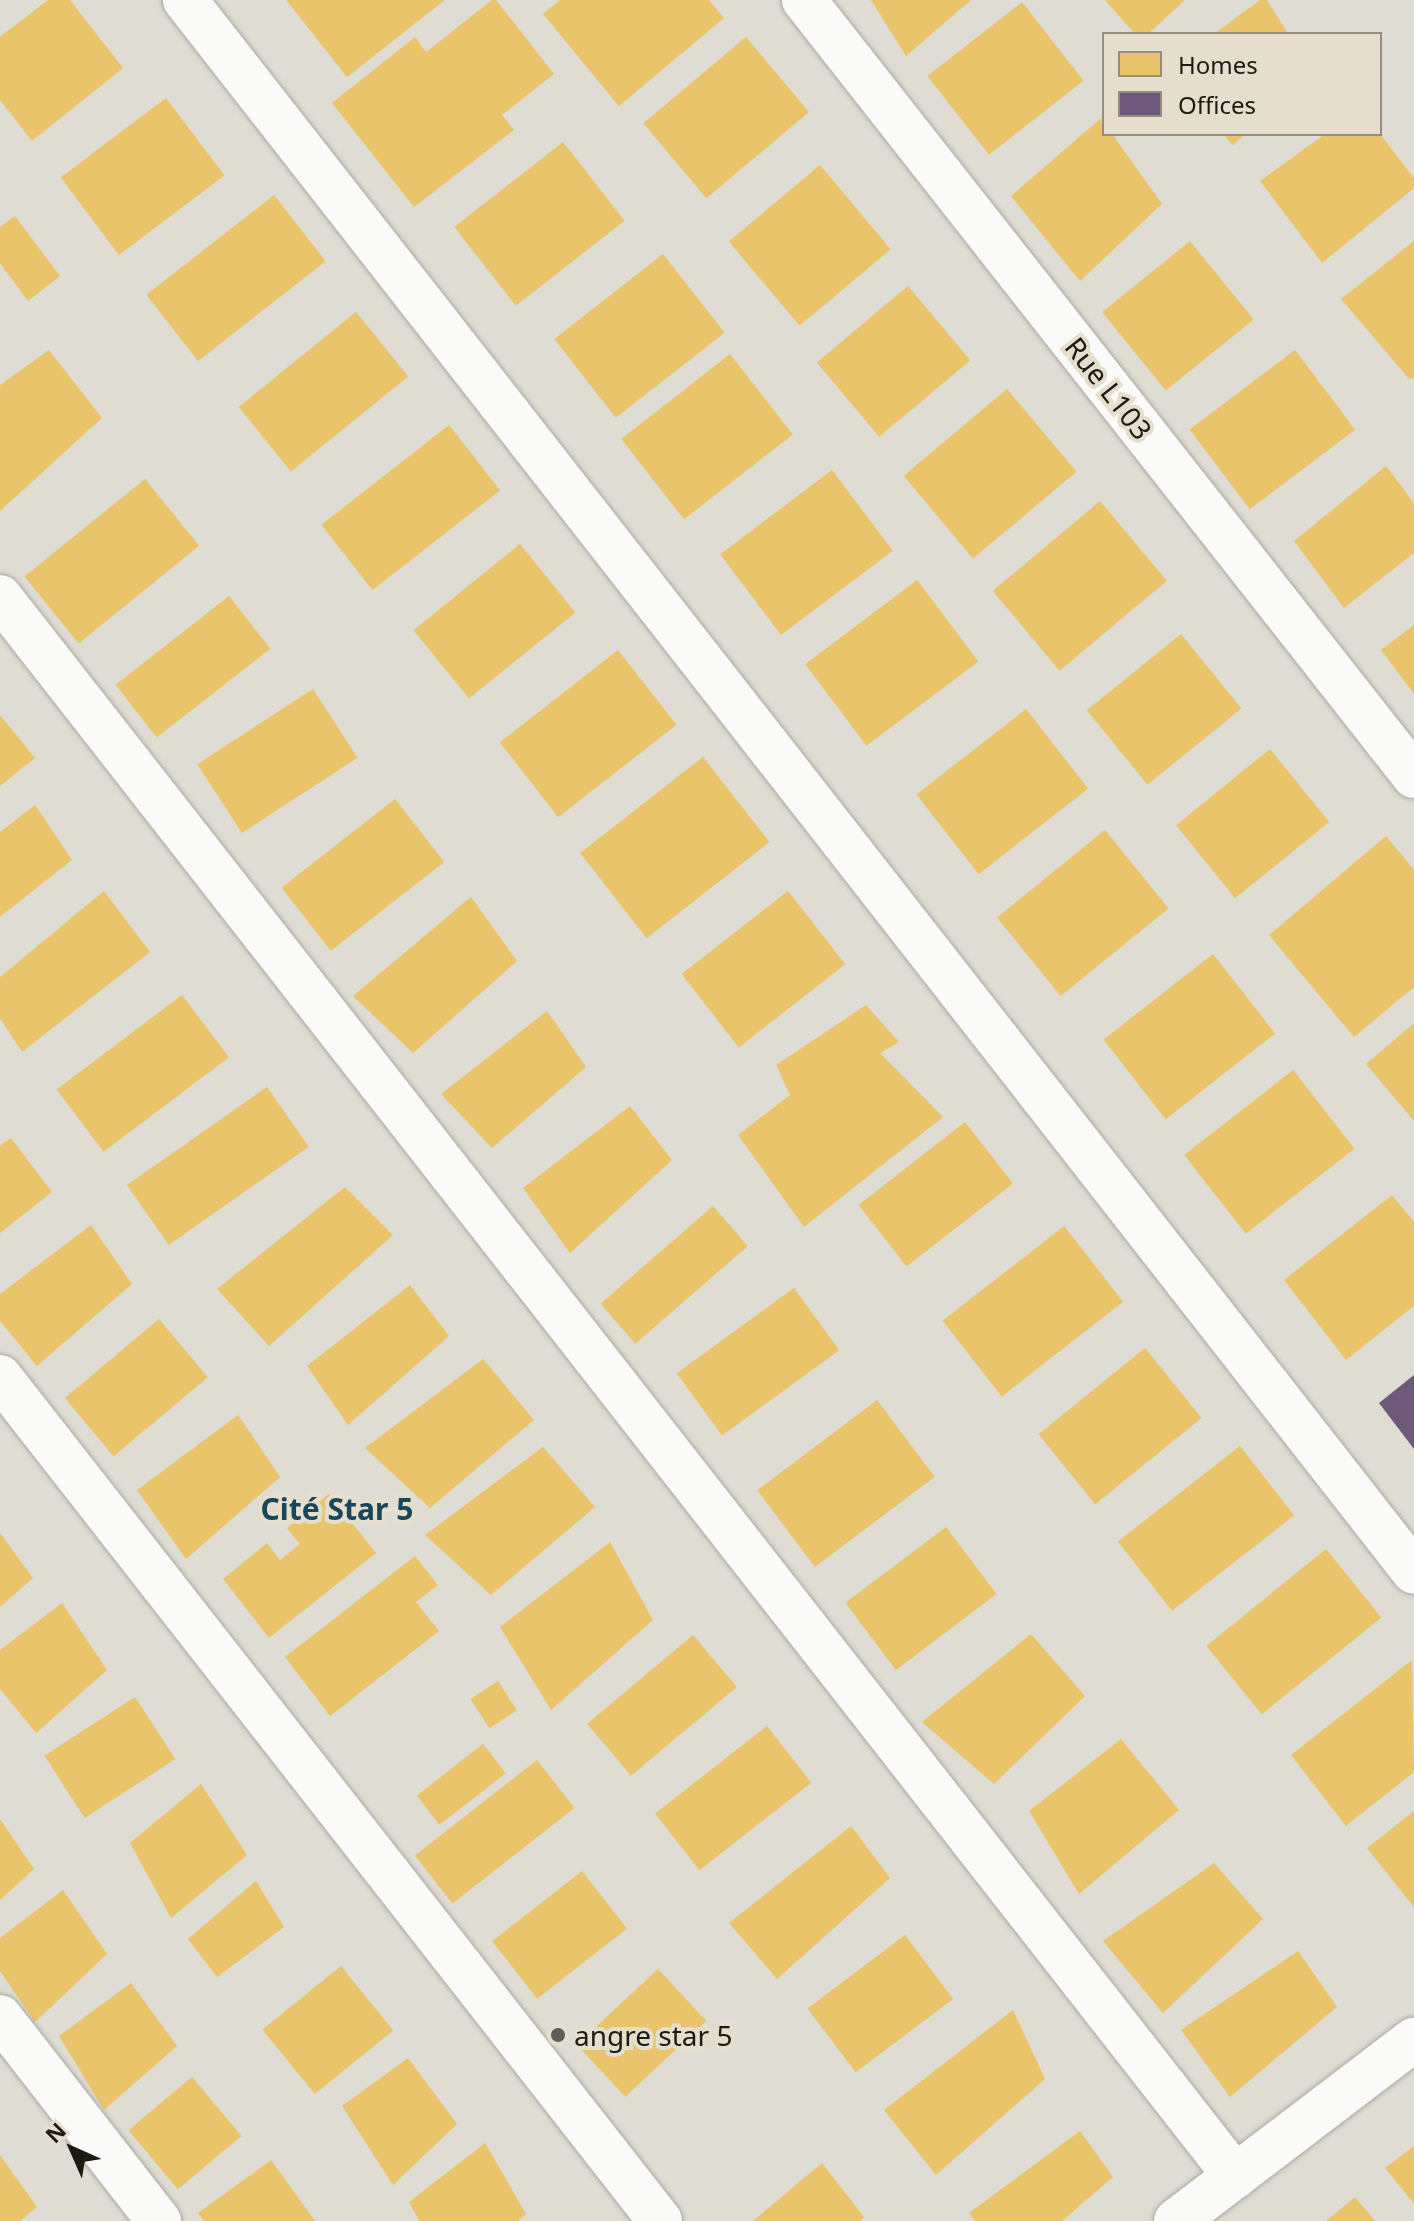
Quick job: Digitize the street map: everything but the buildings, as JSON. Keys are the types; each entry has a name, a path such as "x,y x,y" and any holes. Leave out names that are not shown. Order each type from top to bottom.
{"street":[{"path":"185,0 1414,1572"},
{"name":"Rue L103","path":"804,0 1414,776"},
{"path":"0,597 1235,2176"},
{"path":"0,1377 660,2221"},
{"path":"0,2017 159,2221"},
{"path":"1176,2221 1414,2040"}],"place":[{"name":"angre star 5","path":"558,2035"}],"district":[{"name":"Cité Star 5","path":"337,1509"}]}
